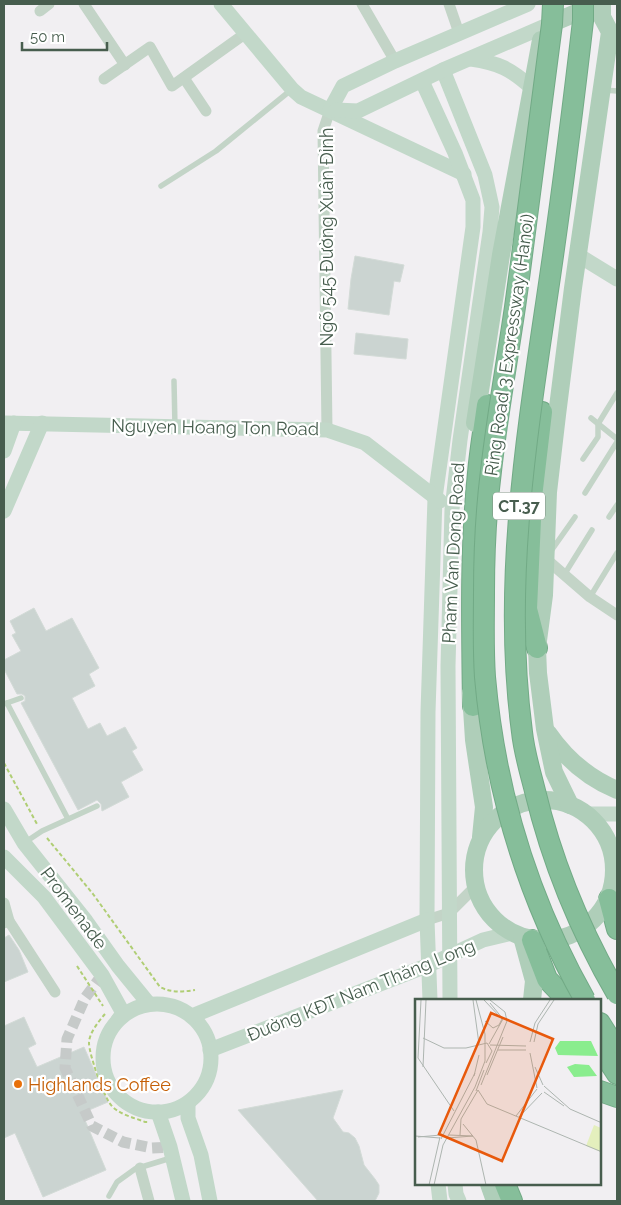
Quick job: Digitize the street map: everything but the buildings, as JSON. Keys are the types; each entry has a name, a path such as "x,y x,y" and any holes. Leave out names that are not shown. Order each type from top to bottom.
{"highway":[{"name":"Ring Road 3 Expressway (Hanoi)","path":"551,4 530,202 490,472 484,570 483,644 488,710 500,782 512,832 544,919 584,999"},
{"name":"Ring Road 3 Expressway (Hanoi)","path":"583,4 582,30 561,197 523,469 516,546 514,627 522,735 543,826 556,866 575,912 617,994"},
{"path":"537,648 527,609 532,497 542,412 572,209 597,7"},
{"path":"473,706 473,541 478,472 518,201 550,27"},
{"path":"614,897 617,929"},
{"path":"522,936 547,978 566,999"},
{"path":"601,1025 617,1050"},
{"path":"601,1050 617,1074"},
{"path":"601,1091 617,1097"},
{"path":"505,1185 512,1201"}],"main road":[{"path":"550,27 597,7"},
{"path":"570,805 554,772 545,729 537,648 544,595 548,492 573,288 609,91 610,32 597,7"},
{"path":"537,648 522,612 527,502 567,208 585,30 597,7"},
{"name":"Pham Van Dong Road","path":"481,836 484,807 474,740 473,706 463,610 464,539 469,471 501,256 541,40 550,27"},
{"name":"Pham Van Dong Road","path":"473,706 480,646 482,542 486,474 517,262 555,39 550,27"},
{"path":"545,729 556,745 586,773 614,786"},
{"path":"525,801 570,805 588,814 604,832 613,853 614,897 581,930 562,938 542,941 522,936 497,924 488,914 474,888 474,856 481,836 492,821 507,809 525,801"},
{"path":"522,936 534,981 532,999"},
{"path":"489,1185 496,1201"}],"street":[{"path":"84,4 125,65"},
{"path":"221,4 292,90 301,97 464,174"},
{"path":"362,4 395,61"},
{"path":"449,4 459,33"},
{"path":"492,19 501,4"},
{"name":"Ngõ 545 Đường Xuân Đỉnh","path":"327,430 324,131 330,110 343,86 395,61 528,4"},
{"path":"330,110 358,111 443,70 550,27"},
{"path":"104,79 150,47 172,86 246,33"},
{"path":"469,59 491,62 505,67 532,88"},
{"name":"Pham Van Dong Road","path":"443,70 485,175 492,207 452,509 448,666 450,999"},
{"path":"184,78 206,111"},
{"name":"Pham Van Dong Road","path":"422,81 464,174 473,200 473,227 434,498 428,712 427,920 430,999"},
{"path":"578,255 617,279"},
{"path":"4,451 9,423"},
{"name":"Nguyen Hoang Ton Road","path":"9,423 327,430 365,443 434,498 452,509"},
{"path":"4,511 42,423"},
{"path":"546,558 590,597 617,615"},
{"name":"Promenade","path":"4,809 24,843 86,921 118,966 150,1004"},
{"path":"588,814 617,814"},
{"path":"4,858 44,897 102,975 123,1013 113,1016"},
{"path":"192,1016 427,920 449,913 474,888"},
{"path":"4,903 6,922 55,992"},
{"name":"Đường KĐT Nam Thăng Long","path":"210,1050 428,965 483,940 522,936"},
{"path":"113,1016 150,1004 160,1004 177,1007 192,1016 205,1032 210,1050 210,1071 204,1085 188,1104 156,1117"},
{"path":"113,1016 103,1048 103,1064 107,1079 115,1093 127,1104 156,1117 173,1158 183,1201"},
{"path":"188,1104 188,1118 201,1155 210,1201"},
{"path":"140,1168 149,1201"},
{"path":"438,1185 440,1201"},
{"path":"455,1185 459,1201"}],"lane":[{"path":"160,186 216,151 292,90"},
{"path":"174,381 175,427"},
{"path":"583,459 598,437 598,424 617,393"},
{"path":"585,493 617,440 591,418"},
{"path":"609,517 617,505"},
{"path":"546,558 575,517"},
{"path":"564,575 592,530"},
{"path":"590,597 617,553"},
{"path":"21,698 6,704 68,819"},
{"path":"24,843 42,831 97,806"},
{"path":"109,1196 116,1182 135,1170 173,1158"}],"path":[{"path":"4,762 18,792 42,831 93,894 160,987 168,992 195,990"},
{"path":"88,983 104,1008"},
{"path":"113,1016 98,1022 88,1042 92,1062 110,1105 145,1122 156,1117"}],"tunnel":[{"path":"102,975 85,998 67,1039 65,1068 92,1126 123,1142 152,1148 170,1147"}],"place":[{"name":"Highlands Coffee","path":"18,1084"}]}
